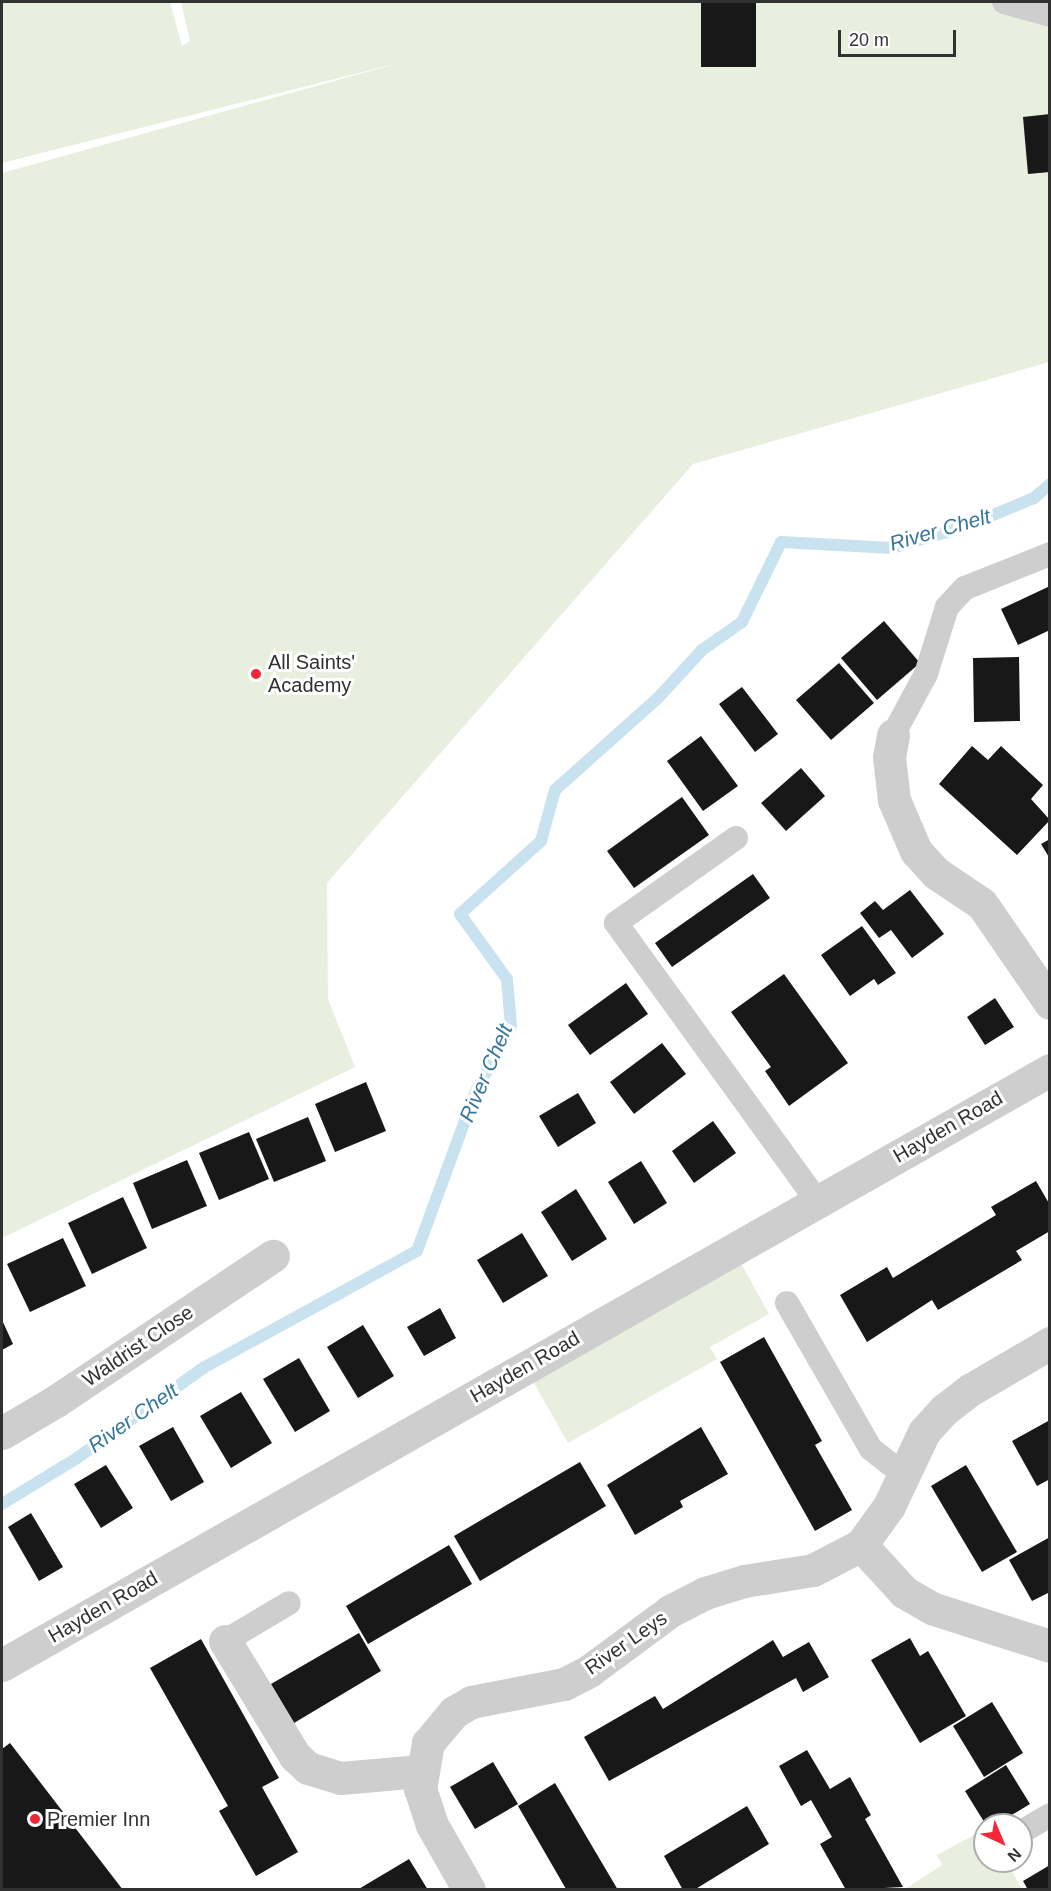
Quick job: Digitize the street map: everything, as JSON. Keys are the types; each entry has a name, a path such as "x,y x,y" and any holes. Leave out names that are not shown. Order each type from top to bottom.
{"street":[{"path":"893,735 889,757 894,800 916,850 936,873 982,904 1050,1003"},
{"name":"Hayden Road","path":"2,1665 1050,1070"},
{"name":"Waldrist Close","path":"2,1433 56,1401 273,1256"},
{"name":"River Leys","path":"469,1890 424,1808 420,1771 428,1743 439,1726 471,1702 564,1684 589,1671 670,1611 705,1593 744,1581 813,1570 861,1545 878,1526 924,1432 944,1410 970,1390 1050,1343"},
{"path":"861,1545 904,1592 934,1609 1050,1646"},
{"path":"225,1641 295,1756 308,1768 341,1778 420,1771"}],"lane":[{"path":"1004,2 1050,15"},
{"path":"893,735 926,674 947,607 965,588 1050,554"},
{"path":"736,838 616,924 817,1201"},
{"path":"787,1303 871,1449 902,1473"},
{"path":"225,1641 290,1603"},
{"path":"1033,1825 1050,1815"}],"green space":[{"name":"All Saints' Academy","path":"2,2 170,2 182,46 190,41 181,2 1049,2 1049,362 693,464 327,883 328,999 355,1067 2,1238 2,173 406,61 2,163"},
{"path":"733,1249 769,1314 710,1347 717,1359 568,1443 525,1367"},
{"path":"973,1836 973,1873 1013,1873 1022,1889 905,1889 942,1865 937,1855"}],"building":[{"path":"701,2 756,2 756,67 701,67"},
{"path":"1050,114 1050,172 1028,174 1023,117"},
{"path":"1050,586 1050,630 1018,645 1001,609"},
{"path":"884,621 920,663 877,700 841,658"},
{"path":"1019,657 1020,721 974,722 973,658"},
{"path":"839,663 874,703 831,740 796,700"},
{"path":"742,687 778,734 755,752 719,704"},
{"path":"701,736 738,786 703,811 667,761"},
{"path":"972,746 988,760 1001,746 1043,785 1031,799 1050,820 1017,855 939,784"},
{"path":"801,768 825,796 786,831 761,803"},
{"path":"682,797 709,835 634,888 607,851"},
{"path":"1050,839 1050,859 1041,844"},
{"path":"753,874 770,898 672,967 655,943"},
{"path":"910,890 944,934 912,958 891,930 879,938 860,913 875,901 883,910"},
{"path":"862,926 896,973 878,985 874,979 850,996 821,955"},
{"path":"784,974 848,1063 789,1106 765,1071 771,1067 731,1012"},
{"path":"626,983 648,1014 590,1055 568,1025"},
{"path":"995,998 1014,1027 985,1045 967,1017"},
{"path":"662,1043 686,1074 634,1114 610,1082"},
{"path":"366,1082 386,1131 335,1152 315,1104"},
{"path":"578,1093 596,1123 558,1147 539,1116"},
{"path":"308,1117 326,1161 274,1182 256,1139"},
{"path":"713,1121 736,1153 694,1183 672,1151"},
{"path":"249,1132 269,1179 219,1200 199,1153"},
{"path":"187,1160 207,1206 152,1229 133,1183"},
{"path":"641,1161 667,1203 634,1224 608,1182"},
{"path":"1036,1181 1050,1205 1050,1231 1016,1251 1022,1260 938,1310 932,1300 867,1342 840,1295 887,1267 893,1278 996,1215 991,1207"},
{"path":"576,1189 607,1239 572,1261 541,1212"},
{"path":"123,1197 147,1248 92,1274 68,1223"},
{"path":"522,1233 548,1276 503,1303 477,1260"},
{"path":"63,1238 86,1286 30,1312 7,1264"},
{"path":"440,1308 456,1338 424,1356 407,1327"},
{"path":"2,1320 13,1344 2,1350"},
{"path":"363,1325 394,1376 358,1398 327,1347"},
{"path":"764,1337 822,1441 815,1445 852,1510 815,1531 720,1362"},
{"path":"299,1358 330,1411 295,1432 263,1379"},
{"path":"241,1392 272,1443 231,1468 200,1416"},
{"path":"1050,1420 1050,1479 1037,1486 1012,1441"},
{"path":"173,1427 204,1482 171,1501 139,1446"},
{"path":"701,1427 728,1474 680,1501 683,1507 635,1535 607,1485"},
{"path":"580,1462 606,1506 480,1581 454,1536"},
{"path":"106,1465 133,1508 101,1528 74,1484"},
{"path":"966,1465 1017,1552 982,1572 931,1486"},
{"path":"31,1513 63,1567 39,1581 8,1527"},
{"path":"1050,1537 1050,1592 1032,1601 1009,1560"},
{"path":"449,1545 472,1584 368,1644 346,1606"},
{"path":"359,1633 381,1671 294,1723 271,1684"},
{"path":"910,1638 920,1656 928,1651 966,1716 920,1743 871,1660"},
{"path":"201,1639 279,1778 262,1787 298,1852 256,1876 219,1811 228,1806 150,1668"},
{"path":"773,1640 783,1657 809,1642 829,1677 803,1692 796,1678 609,1781 584,1737 655,1696 663,1709"},
{"path":"992,1702 1023,1753 984,1777 953,1726"},
{"name":"Premier Inn","path":"10,1743 123,1890 2,1890 2,1749"},
{"path":"807,1750 830,1789 850,1777 871,1815 865,1819 903,1887 846,1890 820,1844 832,1837 811,1800 801,1806 779,1766"},
{"path":"493,1762 518,1804 475,1829 450,1787"},
{"path":"1006,1765 1030,1804 1015,1813 979,1813 965,1791"},
{"path":"555,1783 618,1890 566,1889 518,1806"},
{"path":"747,1806 769,1844 694,1890 683,1890 664,1856"},
{"path":"409,1859 428,1890 357,1890 389,1871"},
{"path":"1050,1865 1050,1890 1028,1890 1023,1881"}],"waterway":[{"name":"River Chelt","path":"2,1504 77,1458 203,1368 417,1251 475,1093 511,1026 507,979 460,914 541,841 555,790 658,698 702,650 742,622 781,542 892,548 964,527 1034,498 1050,484"}],"place":[{"name":"All Saints' Academy","path":"256,674"},
{"name":"Premier Inn","path":"35,1819"}]}
